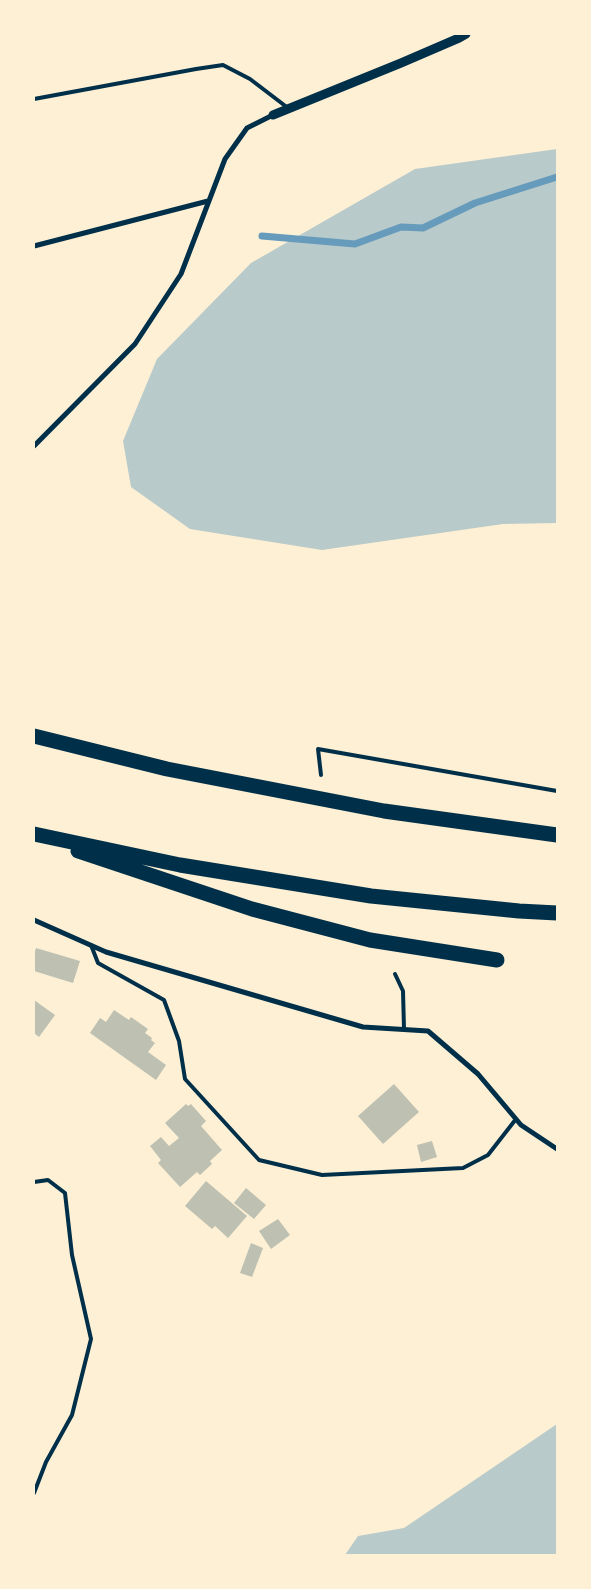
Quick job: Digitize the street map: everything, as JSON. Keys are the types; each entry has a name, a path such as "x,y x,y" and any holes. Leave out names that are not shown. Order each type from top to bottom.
{"highway":[{"path":"34,736 167,769 384,812 557,835"},
{"path":"34,835 180,865 371,896 557,913"},
{"path":"34,835 252,909 370,940 497,960"}],"street":[{"path":"34,446 135,344 181,274 225,159 247,128 288,108 401,63 466,34"},
{"path":"34,246 208,201"},
{"path":"34,920 106,952 363,1027 428,1031 478,1074 521,1125 557,1148"}],"lane":[{"path":"34,99 223,65 250,79 288,108"},
{"path":"321,775 318,749 557,791"},
{"path":"91,945 98,963 164,1000 179,1041 185,1079 259,1160 322,1175 463,1168 488,1156 516,1119"},
{"path":"395,974 403,991 404,1029"},
{"path":"34,1182 48,1180 65,1193 72,1255 91,1339 72,1415 46,1462 34,1493"}],"shaded area":[{"path":"557,149 557,523 503,524 322,550 190,529 131,487 123,441 157,359 251,263 415,169"},
{"path":"557,1424 557,1555 345,1555 358,1536 404,1528"}],"building":[{"path":"36,948 80,961 73,983 34,971"},
{"path":"34,1000 55,1015 39,1037 34,1033"},
{"path":"114,1010 129,1020 131,1017 148,1029 145,1033 155,1043 148,1052 166,1065 156,1080 90,1033 100,1018 106,1022"},
{"path":"394,1084 419,1112 383,1144 358,1116"},
{"path":"186,1104 188,1106 191,1104 206,1121 201,1126 222,1150 210,1161 212,1164 200,1175 197,1172 180,1187 158,1163 161,1160 150,1146 161,1137 169,1146 179,1138 165,1123"},
{"path":"432,1141 437,1157 421,1162 417,1145"},
{"path":"206,1181 247,1216 228,1238 215,1226 212,1229 185,1206"},
{"path":"246,1188 266,1205 254,1219 234,1203"},
{"path":"278,1219 290,1235 271,1249 259,1231"},
{"path":"251,1243 263,1248 252,1277 240,1273"}],"waterway":[{"path":"262,236 355,244 401,227 423,228 475,203 557,177"}]}
